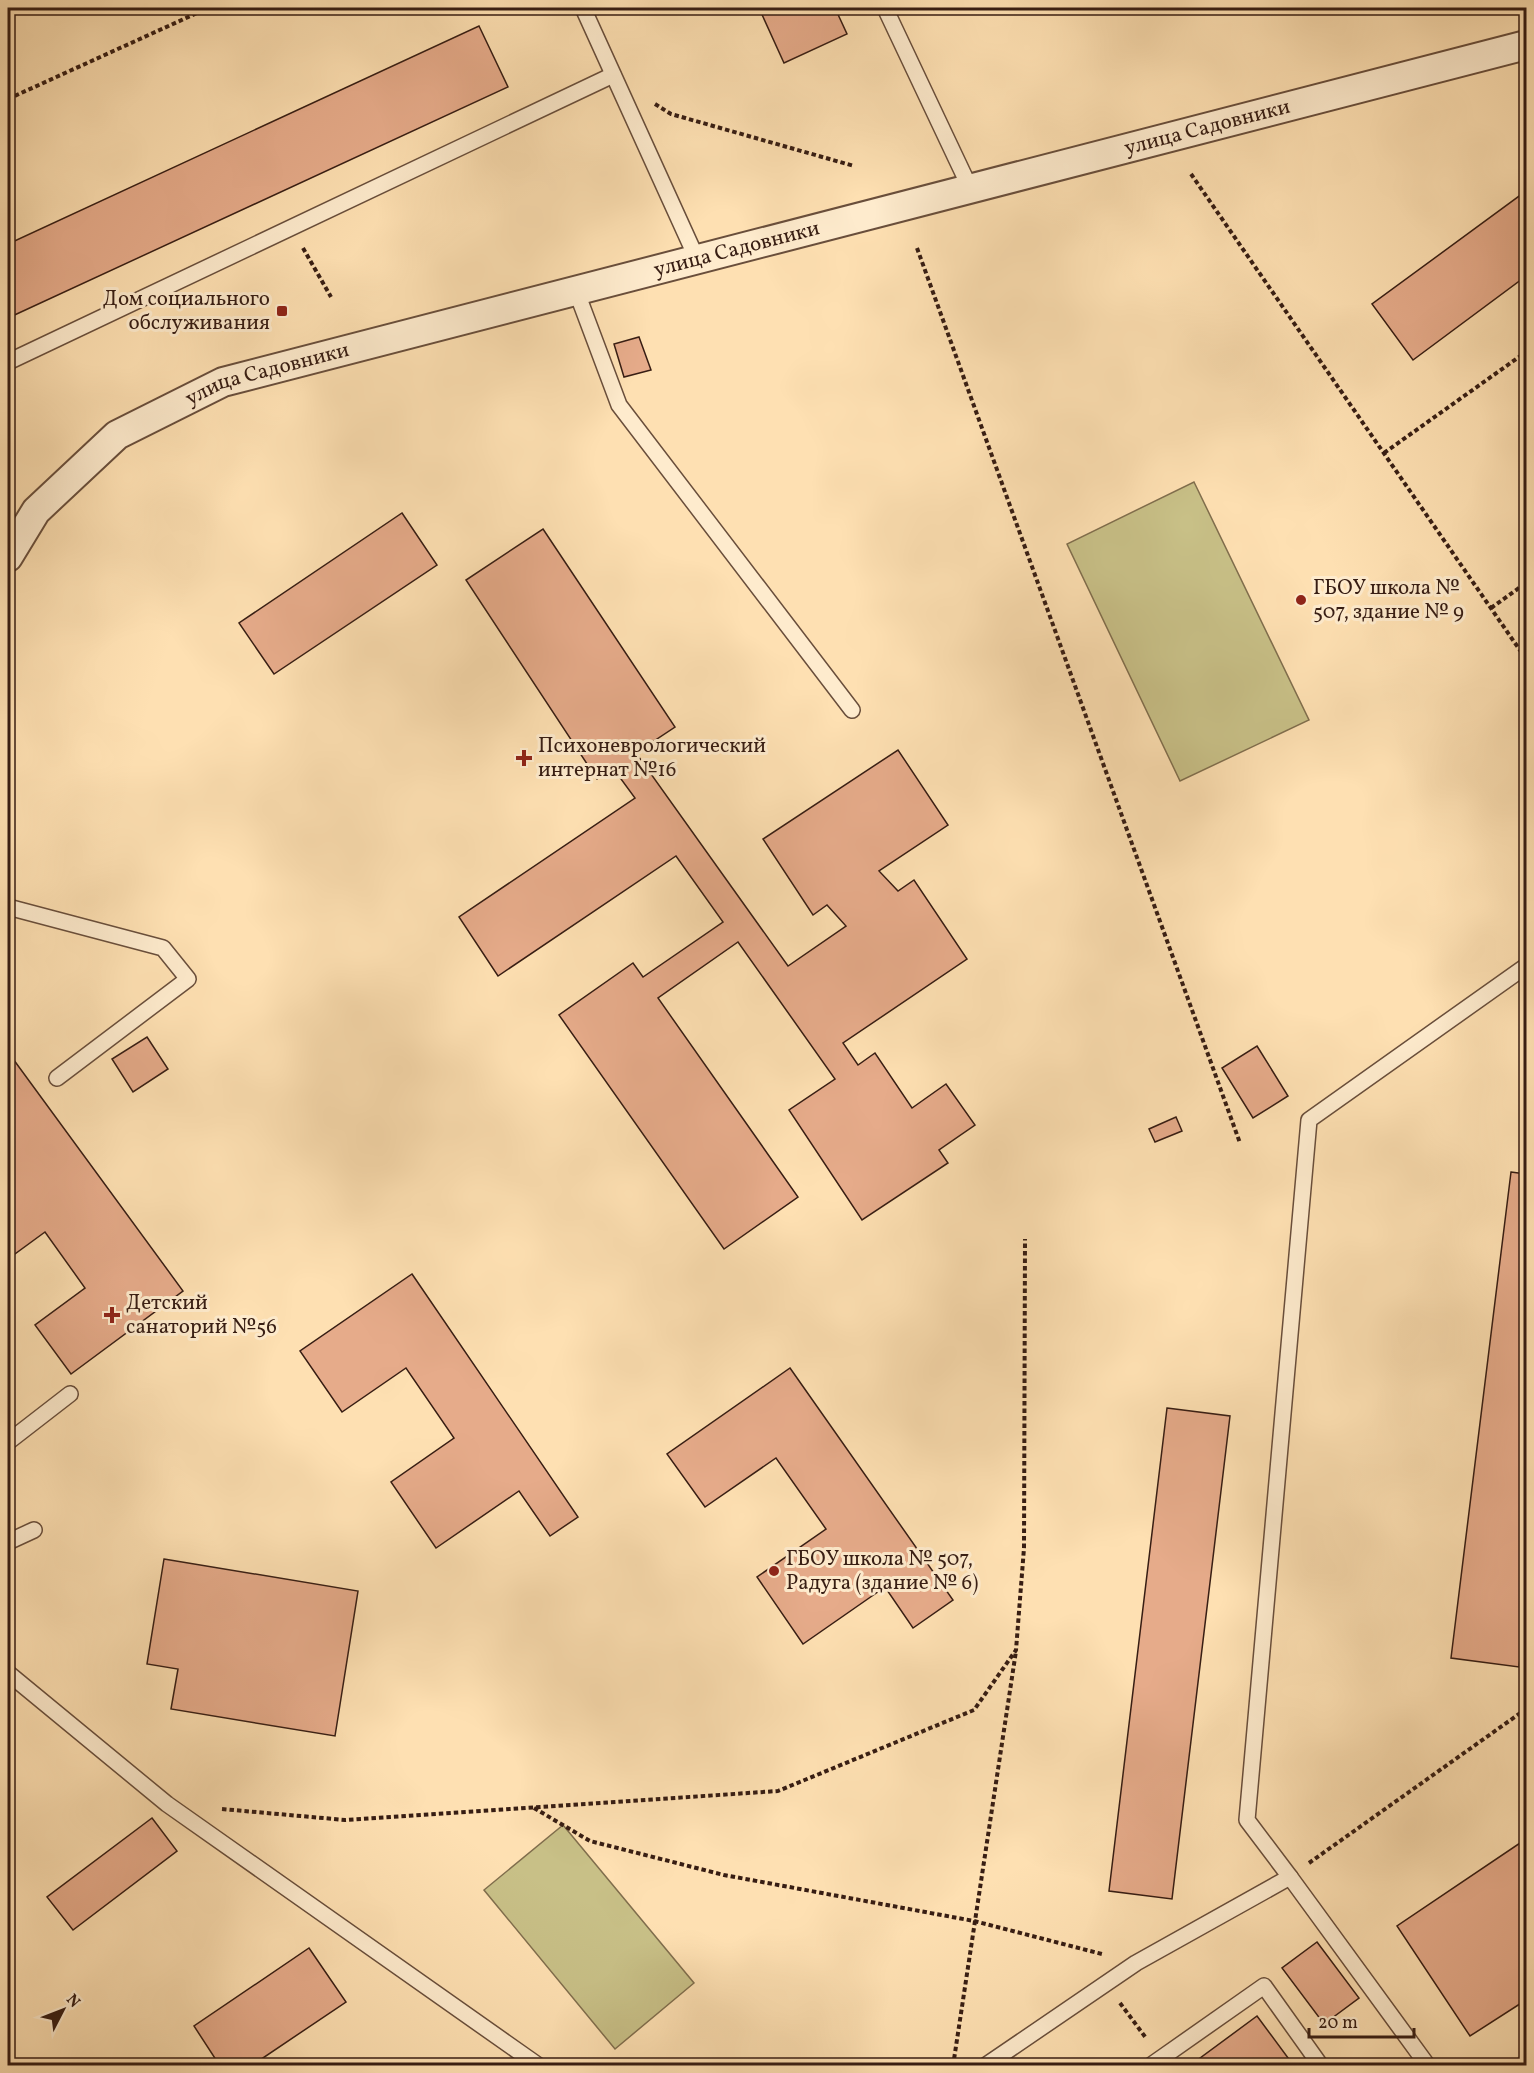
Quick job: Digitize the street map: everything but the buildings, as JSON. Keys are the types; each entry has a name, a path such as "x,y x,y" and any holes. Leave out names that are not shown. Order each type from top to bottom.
{"street":[{"name":"улица Садовники","path":"8,557 36,511 117,435 223,382 577,293 697,259 1527,45"}],"lane":[{"path":"583,8 697,259"},
{"path":"885,8 970,188"},
{"path":"8,362 614,77"},
{"path":"577,293 620,405 852,710"},
{"path":"8,907 163,948 188,979 57,1078"},
{"path":"1428,2066 1247,1820 1310,1120 1527,966"},
{"path":"8,1442 70,1394"},
{"path":"8,1542 34,1530"},
{"path":"8,1672 167,1804 539,2066"},
{"path":"985,2066 1136,1963 1290,1876"},
{"path":"1159,2063 1264,1986 1321,2066"},
{"path":"1522,2066 1527,2062"}],"path":[{"path":"8,99 208,8"},
{"path":"614,77 671,114 854,166"},
{"path":"1191,174 1527,659"},
{"path":"291,227 331,297"},
{"path":"917,248 1240,1143"},
{"path":"1384,453 1527,352"},
{"path":"1491,608 1527,583"},
{"path":"953,2066 1016,1650 1024,1548 1024,1239"},
{"path":"167,1804 345,1820 778,1791 974,1710 1016,1650"},
{"path":"1290,1876 1527,1709"},
{"path":"534,1807 590,1841 724,1875 974,1921 1136,1963"},
{"path":"1105,1984 1159,2063"}],"shaded area":[{"path":"1194,482 1309,720 1180,781 1067,544"},
{"path":"563,1825 694,1983 615,2049 484,1890"}],"place":[{"name":"Дом социального обслуживания","path":"282,311"},
{"name":"ГБОУ школа № 507, здание № 9","path":"1301,600"},
{"name":"Психоневрологический интернат №16","path":"524,758"},
{"name":"Детский санаторий №56","path":"112,1315"},
{"name":"ГБОУ школа № 507, Радуга (здание № 6)","path":"774,1571"}]}
